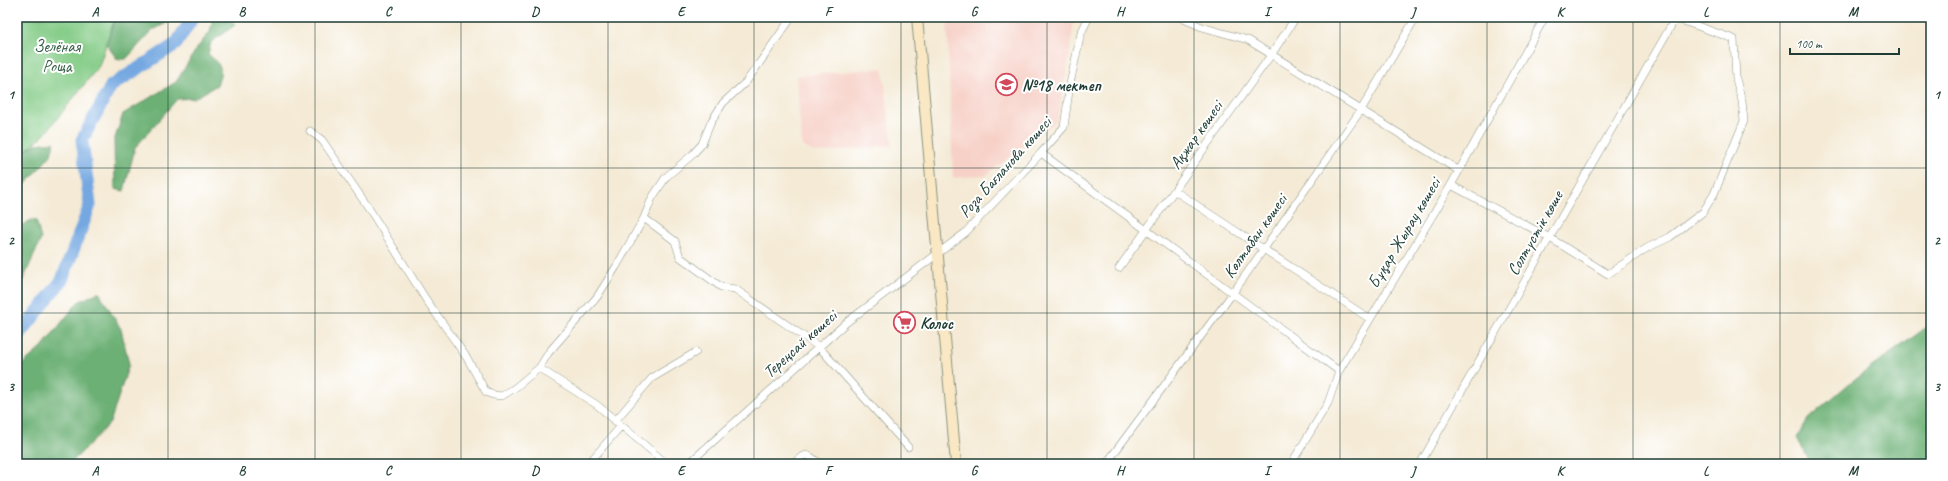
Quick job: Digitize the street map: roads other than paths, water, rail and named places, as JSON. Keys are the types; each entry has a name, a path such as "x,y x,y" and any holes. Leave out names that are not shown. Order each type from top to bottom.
{"main road":[{"path":"917,17 956,464"}],"street":[{"path":"310,131 322,140 364,200 425,298 467,358 486,392 502,396 516,387 539,368 549,352 597,297 644,218 652,198 666,177 692,155 702,144 711,122 723,104 746,82 792,17"},
{"name":"Роза Бағланова көшесі","path":"937,255 965,233 1064,127 1070,84 1081,33 1089,17"},
{"path":"1179,17 1202,27 1248,40 1458,170"},
{"name":"Ақжар көшесі","path":"1119,268 1271,55 1296,17"},
{"name":"Көлтабан көшесі","path":"1106,464 1233,293 1361,110 1416,17"},
{"name":"Бұқар Жырау көшесі","path":"1291,464 1328,403 1339,371 1451,185 1458,170 1545,17"},
{"path":"1451,185 1550,238 1608,274 1647,248 1670,237 1703,212 1714,194 1744,121 1742,101 1736,79 1734,39 1674,18"},
{"name":"Солтүстік көше","path":"1420,464 1674,18"},
{"path":"1041,153 1339,371"},
{"path":"1175,191 1370,319"},
{"path":"644,218 675,241 680,257 721,287 735,289 819,347 908,447"},
{"name":"Тереңсай көшесі","path":"688,464 847,322 937,255"},
{"path":"588,464 652,378 696,352"},
{"path":"539,368 597,405 667,464"},
{"path":"793,464 806,454 821,464"}],"waterway":[{"path":"17,338 62,280 90,205 82,140 111,86 176,44 193,17"}],"place":[{"name":"№18 мектеп","path":"1007,85"},
{"name":"Колос","path":"905,323"}],"park label":[{"name":"Зелёная Роща","path":"57,56"}]}
